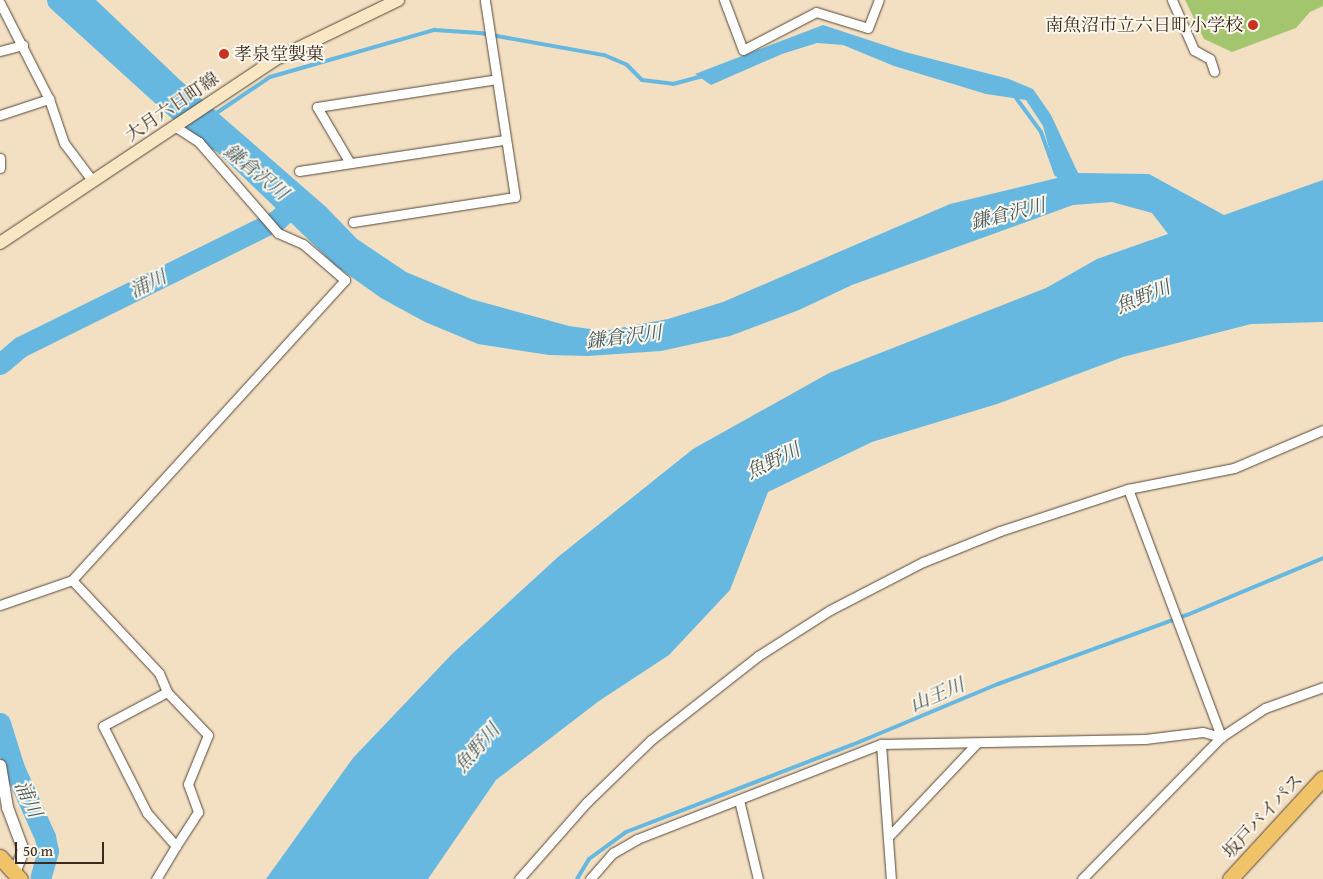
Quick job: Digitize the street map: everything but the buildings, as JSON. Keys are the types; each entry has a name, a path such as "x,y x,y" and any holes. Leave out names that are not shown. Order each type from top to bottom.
{"highway":[{"name":"坂戸バイパス","path":"1230,879 1323,778"},
{"path":"0,857 14,877"}],"main road":[{"name":"大月六日町線","path":"0,243 274,60 398,0"}],"street":[{"path":"353,222 515,197 485,0"},
{"path":"724,0 743,50 816,12 868,28 879,0"},
{"path":"1172,0 1194,50 1210,59 1214,71"},
{"path":"0,3 49,99 64,143 92,180"},
{"path":"0,51 23,45"},
{"path":"350,163 317,107 497,79"},
{"path":"0,115 49,99"},
{"path":"0,605 72,580 345,280 303,244 278,233 199,142 174,126"},
{"path":"299,171 505,140"},
{"path":"0,158 0,168"},
{"path":"519,879 587,802 651,740 758,656 814,620 923,562 1000,531 1128,489 1234,468 1323,430"},
{"path":"1128,489 1220,737"},
{"path":"72,580 159,673 167,692 208,735 188,784 198,812 156,879"},
{"path":"1082,879 1220,737 1265,708 1323,687"},
{"path":"167,692 103,726 147,813 176,846"},
{"path":"590,879 613,853 637,839 881,744 1145,739 1203,732 1220,737"},
{"path":"889,836 977,743"},
{"path":"881,744 891,879"},
{"path":"0,765 7,807 23,850 14,877"},
{"path":"738,800 758,879"}],"green space":[{"path":"1185,0 1323,0 1323,6 1310,12 1296,28 1232,52 1204,39"}],"water":[{"name":"魚野川","path":"65,0 96,0 180,80 326,207 357,239 406,272 471,299 569,326 604,331 668,319 723,302 950,204 1057,178 1043,126 1026,100 986,94 894,66 843,45 817,43 782,54 711,85 695,74 823,25 905,52 1009,79 1033,89 1051,115 1078,173 1149,174 1224,215 1323,180 1323,322 1251,324 1123,357 997,404 872,442 768,492 730,590 669,655 599,701 496,780 428,879 266,879 353,758 452,654 558,557 693,449 829,373 1046,288 1097,259 1168,234 1152,213 1112,202 1073,205 852,285 799,310 730,336 661,351 588,356 549,355 478,344 425,322 381,298 336,266 213,148 170,94"}],"waterway":[{"name":"鎌倉沢川","path":"57,0 197,127 221,142"},
{"path":"215,114 270,77 434,30 480,33 604,55 627,65 642,80 673,84 703,76"},
{"path":"1014,95 1041,132 1056,174"},
{"name":"浦川","path":"0,364 20,347 277,220 296,203"},
{"name":"山王川","path":"577,879 589,859 626,832 852,745 998,684 1187,615 1323,558"},
{"name":"浦川","path":"0,723 14,768 45,837 48,851 41,876"}],"place":[{"name":"南魚沼市立六日町小学校","path":"1253,25"},
{"name":"孝泉堂製菓","path":"224,54"}]}
